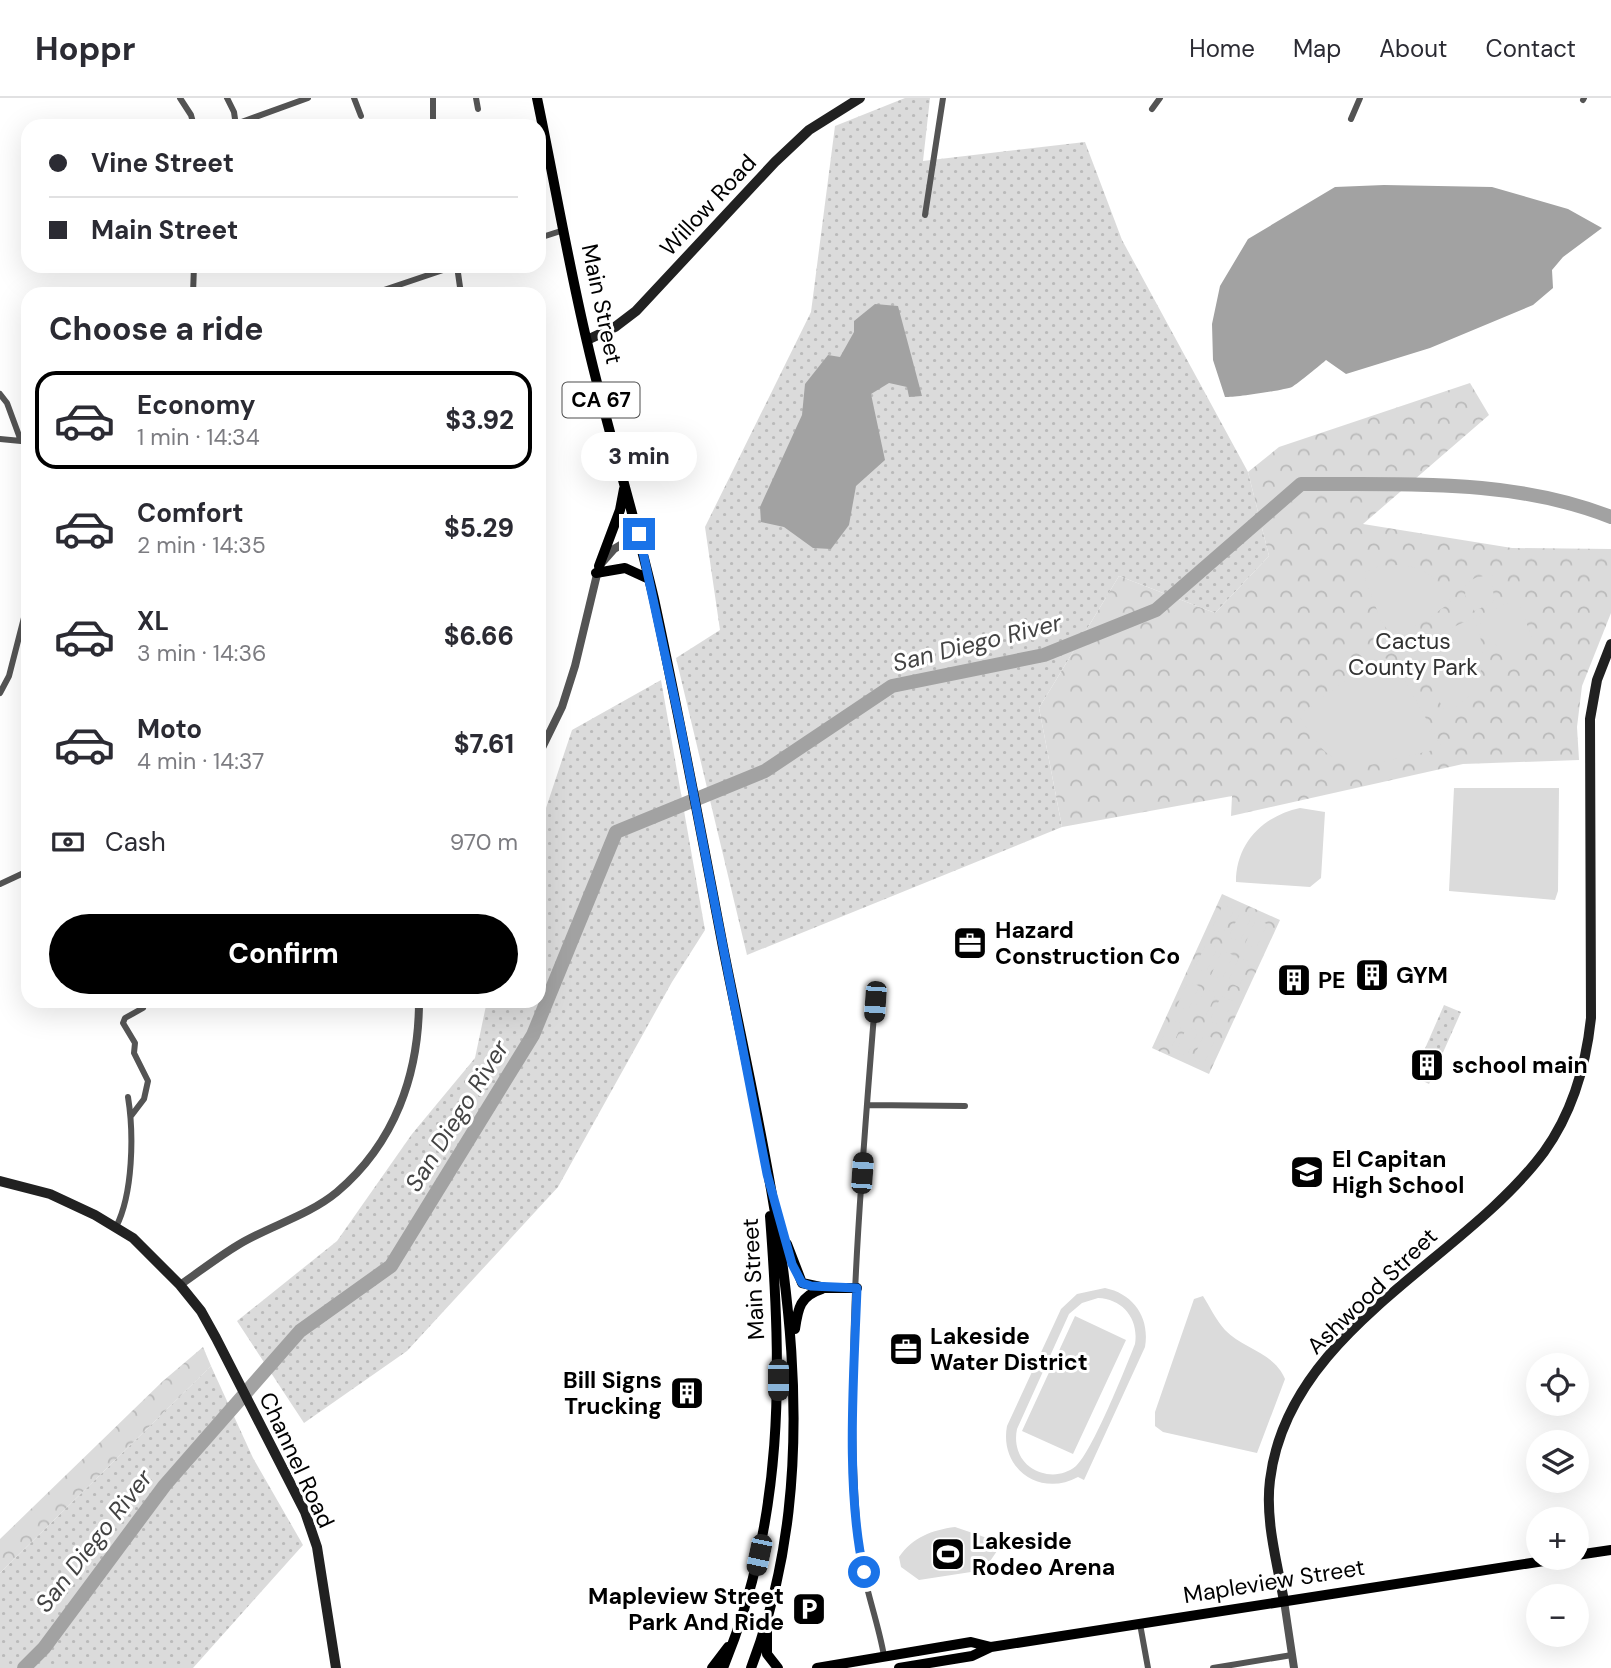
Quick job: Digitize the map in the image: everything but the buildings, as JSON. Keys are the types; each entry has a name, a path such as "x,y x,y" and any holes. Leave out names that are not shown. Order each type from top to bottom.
{"main road":[{"name":"Main Street","path":"537,98 541,119"},
{"name":"Willow Road","path":"587,341 615,327 636,311 775,162 809,130 860,98"},
{"name":"Main Street","path":"546,142 587,341 639,534 666,656 783,1255 793,1403 787,1515 767,1620 751,1668"},
{"path":"625,486 620,510 597,569 625,568 649,579"},
{"name":"Ashwood Street","path":"1284,1601 1271,1525 1270,1479 1283,1433 1305,1390 1325,1358 1513,1187 1544,1152 1576,1090 1588,1047 1591,1018 1590,719 1597,680 1611,644"},
{"name":"Main Street","path":"723,1668 755,1574 769,1505 775,1449 778,1312 767,1174"},
{"path":"767,1174 798,1277 811,1286 825,1289 857,1288"},
{"name":"Channel Road","path":"0,1181 50,1194 116,1227 133,1238 180,1285 201,1311 304,1512 317,1547 335,1668"},
{"path":"791,1353 800,1303 812,1293 825,1289"},
{"path":"1589,1553 1611,1550"},
{"name":"Mapleview Street","path":"899,1668 972,1656 991,1647 1526,1564"},
{"path":"767,1620 767,1654 778,1668"},
{"name":"Mapleview Street","path":"817,1668 971,1642 991,1647"},
{"path":"712,1668 731,1647"},
{"path":"731,1647 732,1668"}],"street":[{"path":"180,98 192,119"},
{"path":"227,98 234,119"},
{"path":"250,119 308,98"},
{"path":"354,98 361,116"},
{"path":"433,98 433,119"},
{"path":"476,98 478,109"},
{"path":"925,215 943,98"},
{"path":"1152,109 1160,98"},
{"path":"1351,119 1360,98"},
{"path":"546,236 564,230"},
{"path":"393,287 435,273"},
{"path":"0,394 7,403 21,441 0,439"},
{"path":"546,740 562,707 575,666 597,569 614,549 639,534"},
{"path":"0,693 9,676 21,629"},
{"path":"0,884 21,874"},
{"path":"875,1002 857,1288 855,1476 860,1551 884,1656"},
{"path":"131,1116 144,1099 148,1081 134,1053 135,1043 124,1023 125,1018 143,1008"},
{"path":"180,1285 239,1244 321,1203 353,1176 388,1131 402,1106 416,1058 419,1008"},
{"path":"116,1227 129,1194 131,1116 128,1097"},
{"path":"867,1105 965,1106"},
{"name":"Ashwood Street","path":"1284,1601 1294,1668"},
{"path":"1140,1623 1148,1668"},
{"path":"1213,1668 1292,1655"}],"green space":[{"path":"905,98 930,98 923,161 1085,142 1122,240 1248,472 1269,556 1215,613 1119,576 1039,708 1062,827 747,955 676,658 720,630 705,527 811,312 835,126"},
{"name":"Cactus County Park","path":"1470,383 1489,415 1363,524 1512,548 1611,549 1611,613 1582,686 1577,727 1579,760 1463,764 1231,816 1232,796 1062,827 1039,708 1119,576 1215,613 1269,556 1248,472 1279,447"},
{"path":"1400,565 1431,576 1451,602 1414,627 1389,632 1381,621 1363,573 1379,566"},
{"path":"1492,574 1494,602 1474,611 1465,595 1466,584 1475,578"},
{"path":"1512,601 1519,603 1534,643 1506,649 1498,646 1486,635 1479,616"},
{"path":"1473,618 1482,645 1481,672 1469,696 1446,713 1414,657 1419,643"},
{"path":"1378,657 1394,660 1442,748 1361,767 1350,765 1324,750 1299,715"},
{"path":"661,680 705,930 672,982 558,1187 407,1351 304,1423 237,1321 337,1241 412,1134 475,1058 486,1008 546,1008 546,808 572,730"},
{"path":"1454,788 1559,788 1558,891 1555,900 1449,891"},
{"path":"1300,808 1325,812 1321,878 1310,887 1236,882 1241,855 1254,833 1274,817"},
{"path":"1222,894 1280,920 1209,1074 1152,1048"},
{"path":"1223,904 1234,909 1223,934 1212,929"},
{"path":"1240,912 1251,917 1240,942 1229,937"},
{"path":"1256,919 1267,924 1256,949 1245,944"},
{"path":"1206,943 1217,948 1206,973 1195,968"},
{"path":"1222,950 1233,955 1222,980 1211,975"},
{"path":"1239,957 1250,962 1239,987 1228,982"},
{"path":"1188,981 1199,986 1188,1011 1177,1006"},
{"path":"1205,988 1216,993 1205,1018 1193,1013"},
{"path":"1221,996 1233,1001 1221,1026 1210,1021"},
{"path":"1444,1005 1461,1012 1429,1084 1413,1076"},
{"path":"1171,1019 1182,1024 1171,1049 1160,1044"},
{"path":"1187,1026 1198,1031 1187,1056 1176,1052"},
{"path":"1204,1034 1215,1039 1204,1064 1193,1059"},
{"path":"1105,1288 1132,1302 1145,1326 1145,1347 1084,1480 1078,1477 1064,1483 1050,1484 1025,1475 1016,1466 1009,1455 1007,1426 1061,1309 1077,1294","holes":["1098,1298 1122,1306 1132,1319 1135,1344 1083,1458 1071,1470 1053,1474 1041,1473 1030,1467 1020,1455 1016,1440 1017,1429 1069,1314 1082,1303"]},
{"path":"1203,1296 1225,1330 1274,1363 1285,1379 1257,1453 1163,1432 1155,1426 1155,1412 1194,1299"},
{"path":"1075,1316 1126,1340 1073,1454 1022,1431"},
{"path":"203,1347 211,1366 0,1573 0,1539 163,1381"},
{"path":"211,1366 253,1458 303,1545 193,1668 0,1668 0,1573"},
{"name":"Lakeside Rodeo Arena","path":"955,1527 996,1541 997,1551 984,1570 919,1580 901,1567 899,1557 910,1544 931,1533"}],"shaded area":[{"path":"1335,187 1492,187 1568,209 1602,228 1563,257 1552,270 1553,288 1533,305 1430,348 1346,374 1326,360 1292,387 1225,397 1213,360 1212,324 1220,286 1248,239"},
{"path":"875,304 898,306 922,396 909,397 907,387 889,383 871,394 885,460 856,486 849,525 831,549 813,548 784,527 761,522 760,507 802,415 805,384 828,355 840,357 854,332 854,321"}],"waterway":[{"name":"San Diego River","path":"546,1003 616,832 765,771 892,686 1044,655 1156,610 1301,484 1458,486 1497,490 1574,504 1611,517"},
{"name":"San Diego River","path":"24,1668 44,1648 165,1485 300,1331 391,1266 533,1035 544,1008"}],"place":[{"name":"Hazard Construction Co","path":"970,943"},
{"name":"GYM","path":"1372,975"},
{"name":"PE","path":"1294,980"},
{"name":"school main","path":"1427,1065"},
{"name":"El Capitan High School","path":"1307,1172"},
{"name":"Lakeside Water District","path":"906,1349"},
{"name":"Bill Signs Trucking","path":"687,1393"},
{"name":"Lakeside Rodeo Arena","path":"948,1554"},
{"name":"Mapleview Street Park And Ride","path":"809,1609"}],"route":[{"path":"639,534 680,724 767,1174 792,1264 802,1283 825,1289 857,1288 854,1366 855,1476 864,1572"}]}
